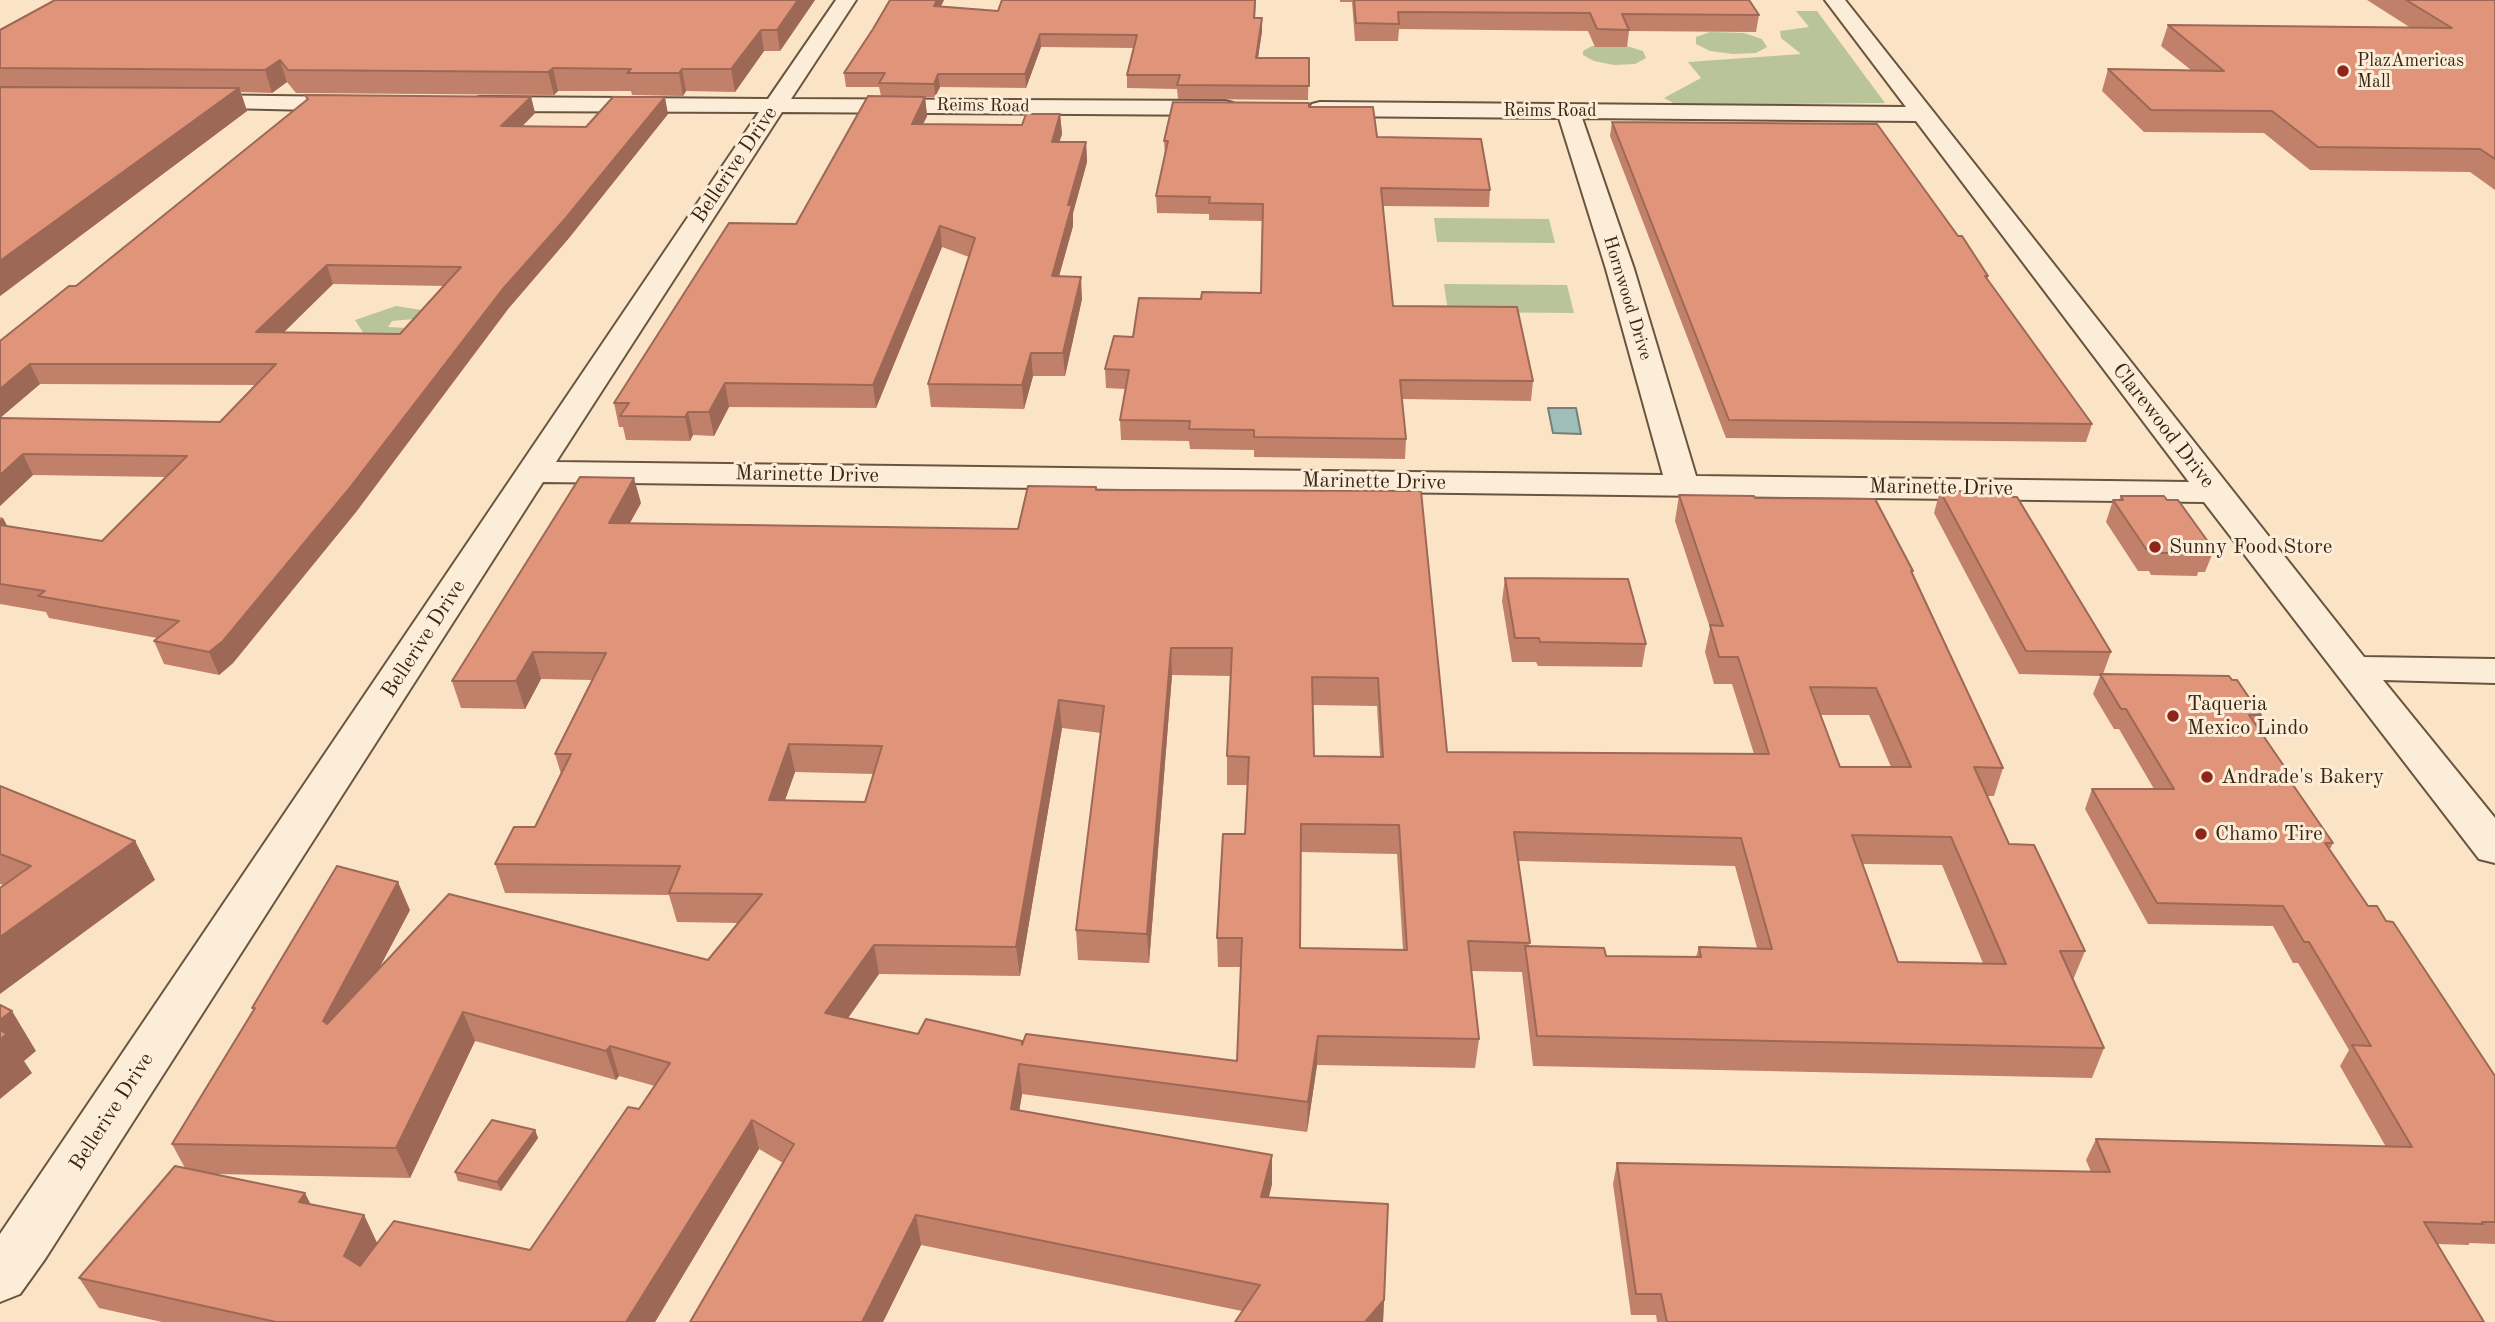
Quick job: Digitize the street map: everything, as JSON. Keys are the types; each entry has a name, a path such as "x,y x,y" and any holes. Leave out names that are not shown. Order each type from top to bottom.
{"street":[{"name":"Bellerive Drive","path":"0,1277 34,1231 846,0"},
{"name":"Clarewood Drive","path":"1835,0 2214,492 2495,848"},
{"path":"170,102 369,104"},
{"name":"Reims Road","path":"462,104 1252,109"},
{"name":"Reims Road","path":"1294,109 1923,114"},
{"name":"Hornwood Drive","path":"1568,111 1620,269 1682,485"},
{"name":"Marinette Drive","path":"534,472 2214,492"},
{"path":"2353,668 2495,671"}],"green space":[{"path":"1796,11 1817,11 1885,103 1677,105 1664,98 1701,78 1688,62 1801,54 1781,38 1780,31 1809,27"},
{"path":"1710,32 1744,33 1762,39 1767,47 1756,53 1733,54 1710,51 1696,44 1696,37"},
{"path":"1620,44 1643,51 1646,58 1635,64 1614,65 1594,61 1583,55 1583,51 1592,46"},
{"path":"1434,218 1549,219 1555,243 1437,242"},
{"path":"1444,284 1567,285 1574,313 1448,312"},
{"path":"396,306 428,311 414,319 392,321 388,327 409,328 407,332 386,338 364,334 355,320"}],"water":[{"path":"1548,408 1576,408 1581,434 1553,433"}],"building":[{"path":"55,0 798,0 777,30 761,30 731,69 682,69 679,73 553,68 548,72 288,70 280,60 265,70 0,68 0,30"},
{"path":"890,0 937,0 934,6 998,11 1002,0 1255,0 1254,18 1262,18 1256,58 1309,58 1309,86 1177,85 1180,75 1127,75 1137,35 1040,34 1025,74 938,74 934,84 879,83 885,73 844,73"},
{"path":"1354,0 1749,0 1759,15 1622,14 1629,30 1597,29 1590,13 1398,12 1399,24 1356,23"},
{"name":"PlazAmericas Mall","path":"2406,0 2495,0 2495,159 2480,149 2318,147 2272,111 2151,110 2108,69 2224,71 2168,25 2452,28"},
{"path":"0,87 239,88 0,261"},
{"path":"305,95 531,97 501,126 586,127 613,97 665,97 565,219 502,290 348,490 223,641 209,652 154,641 179,621 38,596 45,591 0,584 0,525 102,541 187,456 23,454 0,475 0,418 220,422 276,364 30,364 0,389 0,341 69,286 76,286 308,99","holes":["327,265 461,267 400,334 256,332"]},
{"path":"868,96 925,97 912,124 1022,125 1026,114 1060,114 1052,142 1086,142 1052,276 1081,277 1063,353 1031,353 1022,385 928,384 975,238 940,226 873,385 725,383 709,412 688,412 685,417 620,416 629,403 614,403 729,223 796,224"},
{"path":"1173,102 1309,103 1309,107 1373,107 1377,137 1481,139 1490,190 1381,188 1393,306 1517,307 1533,381 1400,380 1406,439 1254,437 1254,430 1189,429 1190,421 1120,420 1129,370 1105,369 1114,336 1133,337 1139,298 1201,299 1202,292 1261,293 1263,204 1209,203 1210,197 1156,196"},
{"path":"1612,122 1877,124 1958,236 1962,236 1988,276 1985,276 2092,424 1729,420"},
{"path":"580,477 634,478 609,523 1018,529 1028,486 1096,487 1096,490 1421,491 1447,752 1769,754 1738,657 1719,657 1710,625 1723,626 1679,495 1875,499 1913,571 2003,768 1974,767 2009,844 2034,845 2085,951 2060,951 2104,1048 1537,1036 1525,946 1604,948 1606,956 1701,957 1699,947 1772,949 1741,838 1514,832 1530,943 1468,941 1479,1039 1318,1036 1308,1102 1019,1064 1011,1109 1272,1155 1261,1197 1388,1204 1384,1300 1365,1322 1235,1322 1260,1285 916,1215 862,1322 690,1322 794,1144 752,1120 626,1322 276,1322 79,1278 175,1166 305,1193 299,1202 364,1215 344,1256 360,1266 394,1221 530,1250 628,1107 639,1109 670,1063 610,1046 606,1051 463,1012 396,1148 172,1144 337,866 398,882 323,1021 327,1024 449,894 708,960 762,894 669,893 680,866 495,864 514,827 535,827 571,754 555,754 606,653 533,652 516,681 452,681","holes":["1171,648 1232,648 1227,756 1249,757 1245,834 1223,834 1217,938 1242,938 1237,1061 1026,1034 1022,1045 1022,1041 926,1019 918,1034 825,1013 874,945 1016,947 1059,700 1104,706 1076,930 1147,934","1312,677 1378,678 1383,757 1314,756","1810,687 1876,688 1911,767 1840,767","789,744 882,746 865,802 769,800","1301,824 1399,825 1407,950 1300,948","1852,835 1951,837 2006,964 1898,962"]},
{"path":"1940,491 2005,492 2008,497 2017,497 2111,652 2026,651"},
{"path":"2121,496 2164,496 2167,500 2178,500 2214,550 2203,549 2206,553 2160,553 2157,549 2146,549 2113,500 2123,500"},
{"path":"1505,578 1628,579 1646,644 1540,642 1539,638 1515,638"},
{"path":"2100,674 2229,676 2232,680 2237,680 2261,715 2249,715 2333,843 2325,843 2368,906 2377,906 2386,921 2393,922 2495,1076 2495,1222 2424,1222 2484,1322 1667,1322 1661,1294 1636,1294 1617,1163 2110,1172 2096,1139 2412,1147 2352,1045 2371,1046 2309,942 2304,942 2283,906 2157,903 2092,789 2174,789 2126,709 2121,709"},
{"path":"0,786 135,841 0,937 0,888 31,866 0,854"},
{"path":"0,1005 12,1011 0,1020"},
{"path":"0,1030 7,1034 0,1039"},
{"path":"492,1120 535,1130 497,1182 455,1172"}],"place":[{"name":"PlazAmericas Mall","path":"2343,71"},
{"name":"Sunny Food Store","path":"2155,547"},
{"name":"Taqueria Mexico Lindo","path":"2173,716"},
{"name":"Andrade's Bakery","path":"2207,777"},
{"name":"Chamo Tire","path":"2201,834"}]}
